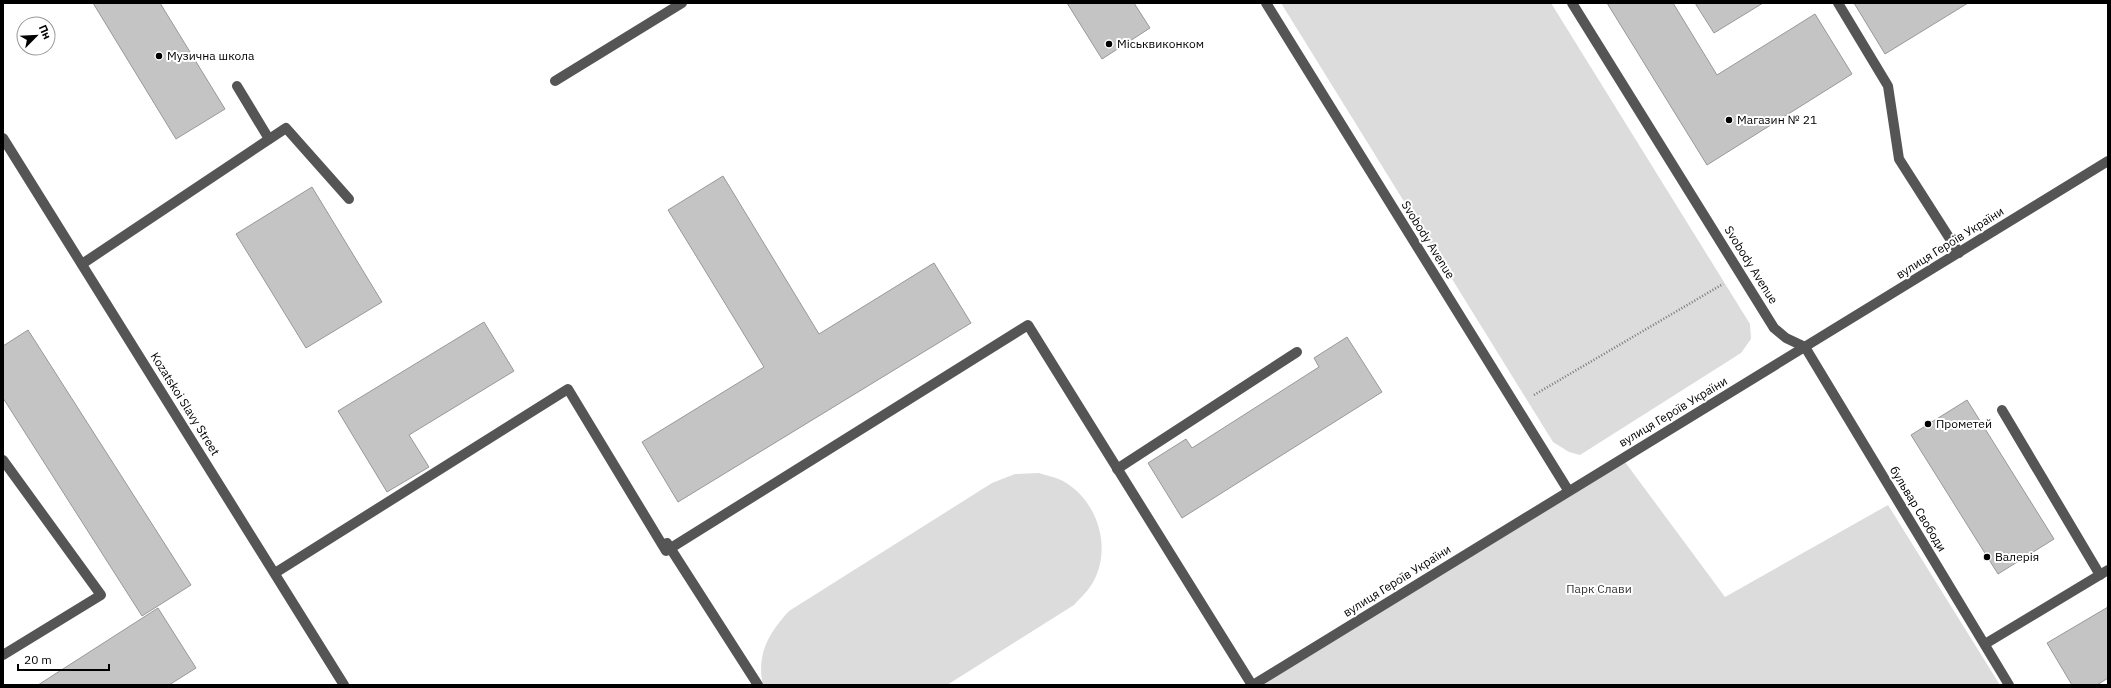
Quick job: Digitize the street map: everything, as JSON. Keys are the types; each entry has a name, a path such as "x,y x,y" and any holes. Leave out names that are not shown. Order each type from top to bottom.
{"street":[{"path":"555,81 682,3"},
{"name":"Svobody Avenue","path":"1266,3 1568,490"},
{"name":"Svobody Avenue","path":"1572,3 1774,328 1786,338 1805,347"},
{"path":"1838,3 1888,86 1900,159 1959,253"},
{"path":"237,86 269,139"},
{"path":"82,264 286,128 349,199"},
{"name":"Kozatskoi Slavy Street","path":"3,138 344,685"},
{"name":"вулиця Героїв України","path":"1252,685 1568,490 2108,161"},
{"path":"568,389 666,551 1028,325 1252,685"},
{"name":"бульвар Свободи","path":"1805,347 2009,685"},
{"path":"1117,469 1297,352"},
{"path":"275,573 568,389"},
{"path":"568,389 758,685"},
{"path":"1985,644 2104,573 2002,410"},
{"path":"3,460 101,595 3,655"}],"path":[{"path":"1516,406 1741,274"}],"green space":[{"path":"1281,3 1551,3 1750,324 1751,339 1741,353 1580,455 1569,452 1553,442"},
{"name":"Парк Слави","path":"1625,462 1725,597 1888,505 2000,685 1253,685"},
{"path":"1039,473 1063,481 1075,490 1086,501 1094,514 1099,528 1101,558 1097,573 1090,587 1074,605 947,685 763,685 761,663 766,645 776,627 789,611 992,483 1015,474"}],"building":[{"name":"Музична школа","path":"93,3 160,3 225,109 176,139"},
{"name":"Міськвиконком","path":"1067,3 1134,3 1150,28 1102,59"},
{"name":"Магазин № 21","path":"1607,3 1673,3 1717,75 1815,14 1852,74 1707,165"},
{"path":"1695,3 1763,3 1714,33"},
{"path":"1854,3 1968,3 1885,54"},
{"path":"723,176 819,334 934,263 971,323 678,502 642,442 764,367 668,210"},
{"path":"312,187 382,302 306,348 236,234"},
{"path":"484,322 514,371 409,435 429,467 387,492 338,411"},
{"path":"28,330 191,585 142,616 3,398 3,346"},
{"path":"1347,337 1382,392 1182,518 1148,463 1186,439 1192,448 1319,367 1314,358"},
{"path":"1967,400 2054,539 1998,574 1911,435"},
{"path":"2108,607 2108,678 2097,685 2072,685 2047,643"},
{"path":"158,608 196,668 169,685 38,685"}],"place":[{"name":"Міськвиконком","path":"1109,44"},
{"name":"Музична школа","path":"159,56"},
{"name":"Магазин № 21","path":"1729,120"},
{"name":"Прометей","path":"1928,424"},
{"name":"Валерія","path":"1987,557"}]}
